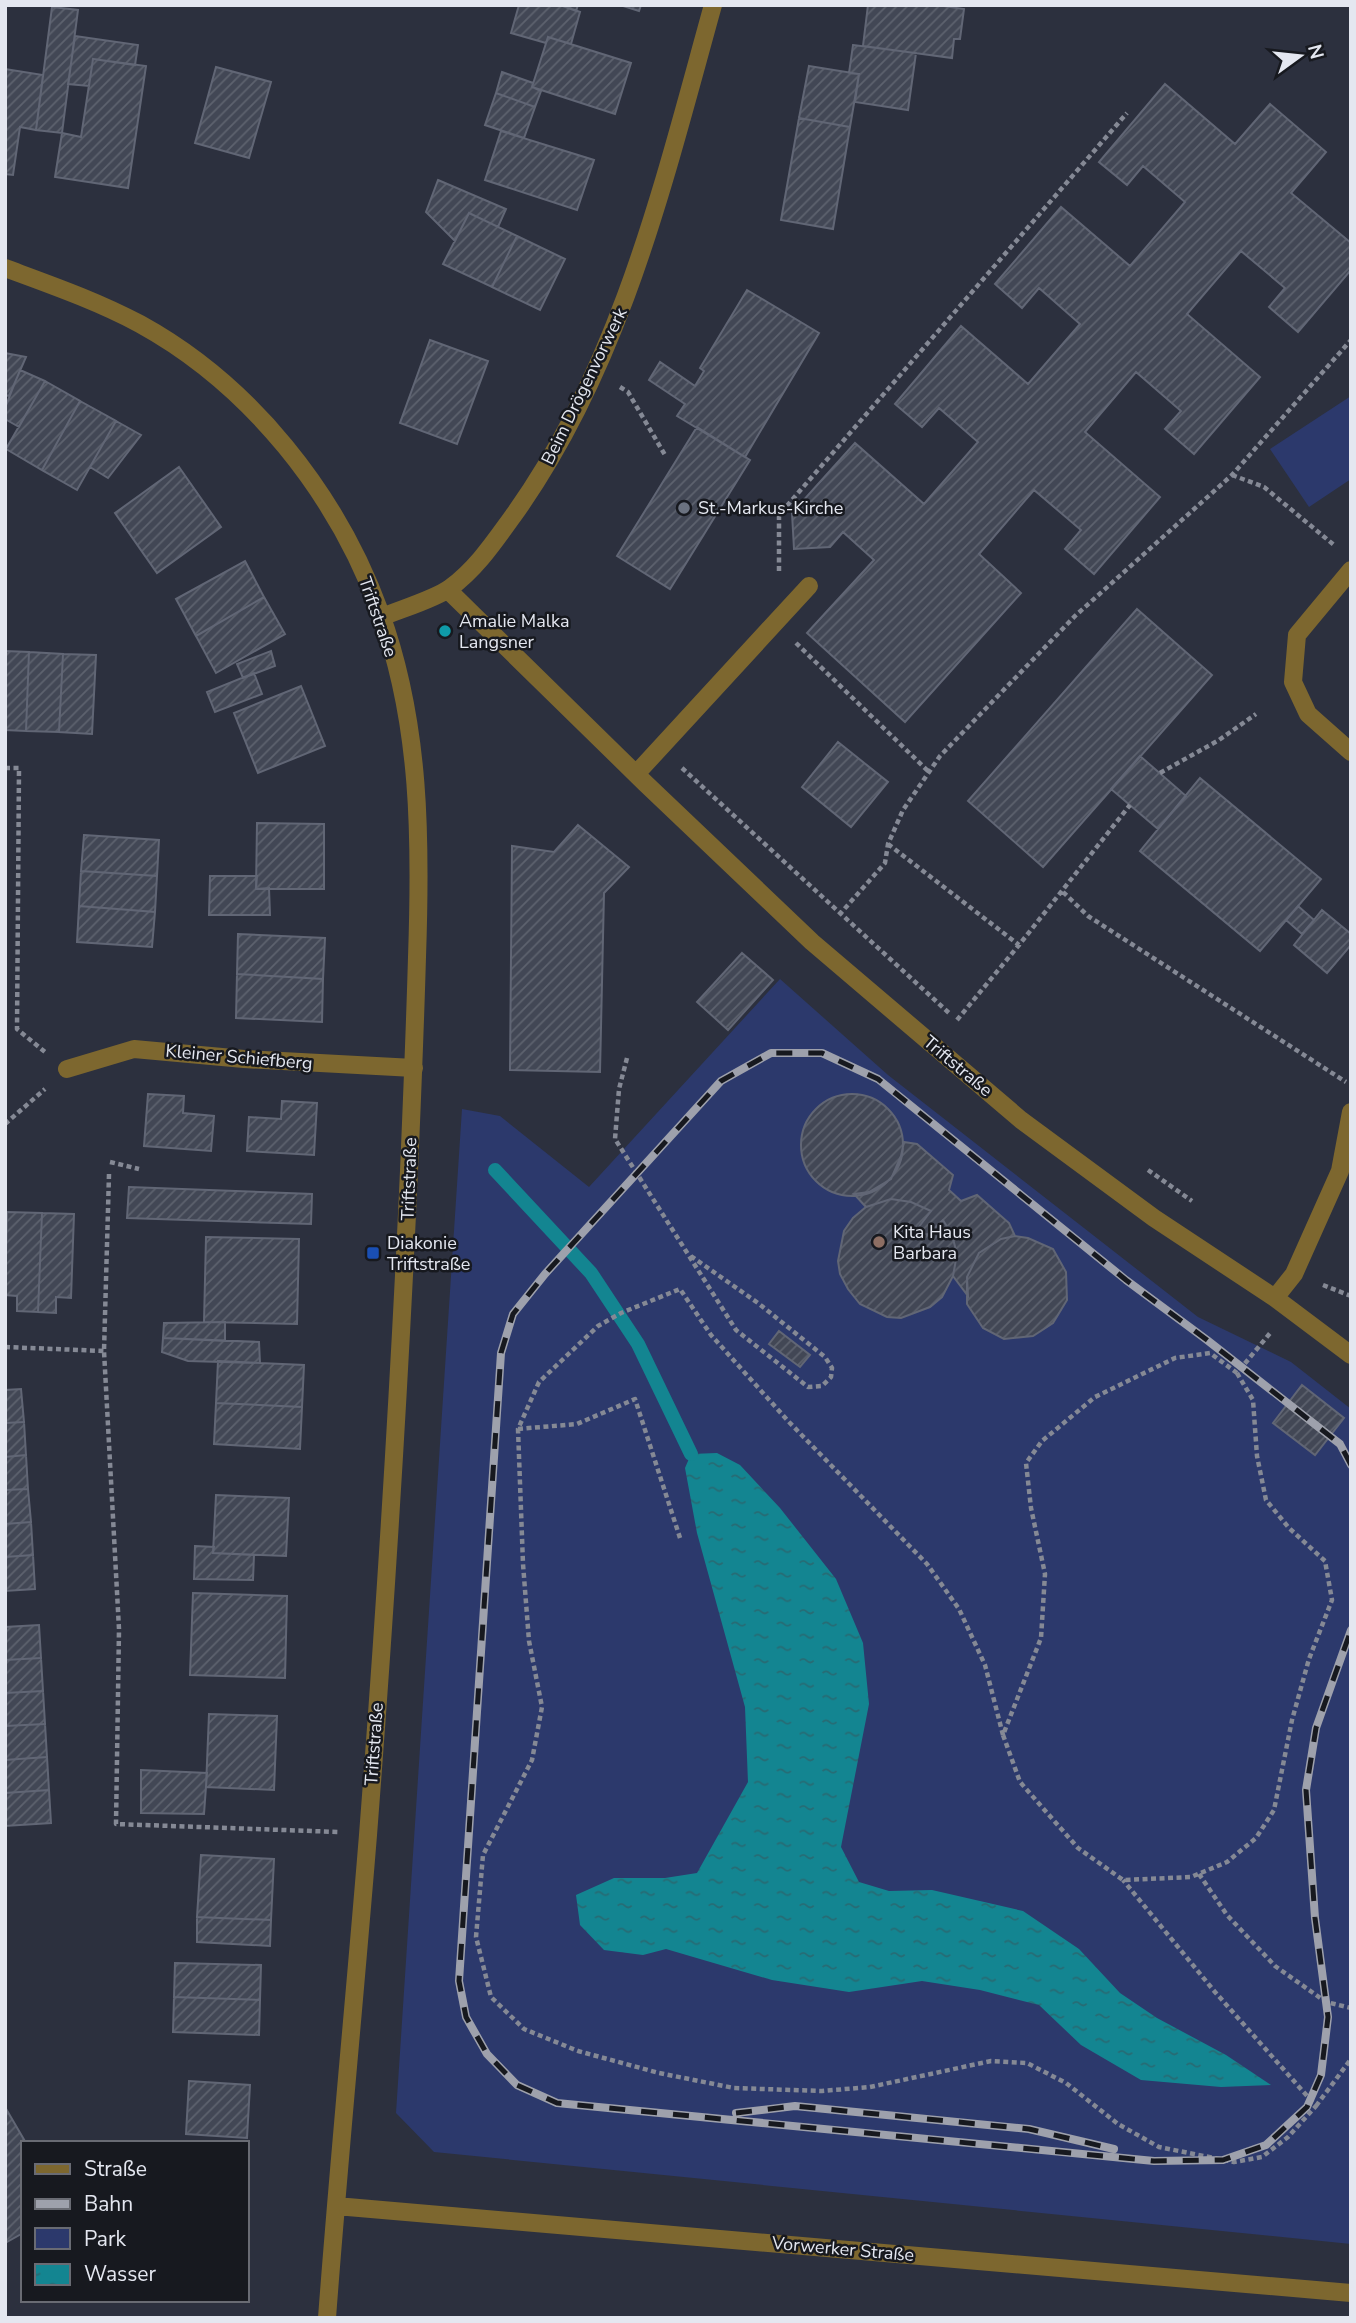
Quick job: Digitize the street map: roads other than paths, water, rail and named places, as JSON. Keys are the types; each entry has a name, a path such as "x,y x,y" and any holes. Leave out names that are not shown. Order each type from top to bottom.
{"street":[{"name":"Beim Drögenvorwerk","path":"382,617 448,590 478,565 540,479 594,373 628,295 713,5"},
{"name":"Triftstraße","path":"5,268 130,319 202,363 282,441 336,518 369,584 382,617 408,713 419,822 414,1068 402,1343 368,1833 327,2318"},
{"path":"1351,570 1297,635 1293,681 1308,714 1351,752"},
{"path":"636,774 809,586"},
{"name":"Triftstraße","path":"448,590 812,942 1021,1120 1154,1218 1275,1298 1351,1355"},
{"name":"Kleiner Schiefberg","path":"67,1069 134,1049 244,1059 414,1068"},
{"path":"1275,1298 1294,1274 1340,1171 1351,1112"},
{"name":"Vorwerker Straße","path":"336,2206 1351,2293"}],"water":[{"path":"717,1453 740,1465 780,1508 836,1579 863,1643 869,1704 841,1847 859,1882 889,1891 932,1890 1023,1911 1079,1949 1120,1993 1157,2018 1226,2055 1271,2085 1221,2087 1141,2080 1081,2045 1039,2005 980,1990 922,1981 849,1992 772,1980 666,1949 643,1955 604,1950 580,1925 576,1895 614,1878 665,1878 697,1873 748,1782 745,1707 697,1533 685,1468 691,1454"}],"waterway":[{"path":"495,1170 591,1273 638,1344 691,1454"}],"railway":[{"path":"1351,1465 1340,1444 1126,1280 878,1079 822,1053 771,1053 721,1081 545,1274 513,1314 501,1353 459,1981 466,2017 487,2054 517,2085 557,2103 1154,2161 1223,2160 1266,2145 1307,2107 1321,2075 1328,2017 1315,1918 1306,1790 1316,1728 1351,1630"},
{"path":"736,2113 795,2106 1029,2129 1114,2149"}],"place":[{"name":"St.-Markus-Kirche","path":"684,508"},
{"name":"Amalie Malka Langsner","path":"445,631"},
{"name":"Kita Haus Barbara","path":"879,1242"},
{"name":"Diakonie Triftstraße","path":"373,1253"}]}
